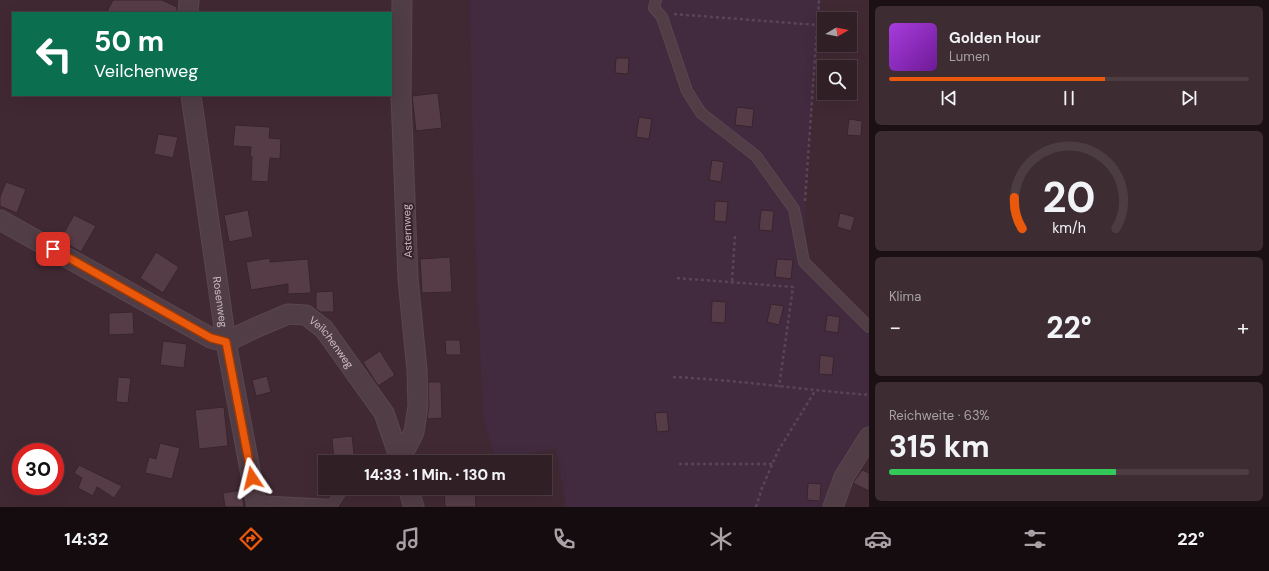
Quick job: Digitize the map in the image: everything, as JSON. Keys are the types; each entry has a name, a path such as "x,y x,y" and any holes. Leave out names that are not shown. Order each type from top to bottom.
{"street":[{"path":"188,12 189,0"},
{"name":"Asternweg","path":"402,0 401,95 408,272 417,370 418,406 414,432 402,455"},
{"name":"Rosenweg","path":"191,96 226,342 256,504"},
{"path":"0,220 211,338 226,342"},
{"name":"Veilchenweg","path":"226,342 288,314 306,316 324,329 384,413 399,455"},
{"path":"833,507 844,477 869,437"},
{"path":"410,495 414,507"}],"lane":[{"path":"656,0 654,8 662,17 687,91 701,113 756,156 794,209 804,262 869,328"},
{"path":"256,504 332,505 339,495"}],"path":[{"path":"818,12 819,0"},
{"path":"659,13 817,25 804,208"},
{"path":"732,282 736,236"},
{"path":"677,278 792,287 779,387"},
{"path":"673,377 710,379 869,396"},
{"path":"756,507 762,488 778,451 815,391"},
{"path":"679,464 772,464"}],"shaded area":[{"path":"470,0 821,0 820,12 817,12 817,47 806,178 804,262 869,327 869,437 833,507 566,507 556,449 519,455 494,455 483,417 474,210"}],"building":[{"path":"113,0 162,0 177,7 177,12 107,12"},
{"path":"616,58 629,58 628,74 615,73"},
{"path":"438,93 442,128 416,131 412,96"},
{"path":"737,107 754,109 752,127 735,125"},
{"path":"639,117 652,119 649,139 636,137"},
{"path":"849,119 862,121 861,136 847,135"},
{"path":"235,125 270,127 269,138 281,139 280,159 270,158 268,182 251,181 251,147 233,146"},
{"path":"158,134 178,137 173,158 154,154"},
{"path":"712,160 724,162 721,182 709,180"},
{"path":"6,182 26,189 17,213 0,206 0,197"},
{"path":"715,201 728,202 726,222 714,221"},
{"path":"248,210 253,237 229,242 224,215"},
{"path":"761,210 774,211 772,231 759,230"},
{"path":"840,213 855,217 851,231 837,227"},
{"path":"74,215 96,226 81,252 60,240"},
{"path":"156,252 179,267 163,293 140,278"},
{"path":"450,257 452,292 422,293 420,259"},
{"path":"270,258 270,262 308,259 311,293 288,294 288,284 251,290 246,262"},
{"path":"777,259 793,260 791,279 775,277"},
{"path":"333,291 334,312 321,312 316,309 316,292"},
{"path":"712,301 726,302 725,323 711,322"},
{"path":"771,304 784,306 779,325 767,322"},
{"path":"133,312 134,334 109,335 109,313"},
{"path":"827,315 840,317 838,333 825,331"},
{"path":"445,340 460,340 461,355 446,355"},
{"path":"163,341 187,344 184,368 160,365"},
{"path":"380,351 395,375 378,386 363,362"},
{"path":"820,355 834,357 832,375 819,374"},
{"path":"267,376 271,392 256,396 252,380"},
{"path":"118,377 131,378 128,403 116,402"},
{"path":"428,382 441,382 442,418 427,419 429,406"},
{"path":"224,407 228,446 199,449 195,410"},
{"path":"667,412 669,431 657,432 655,413"},
{"path":"352,436 354,455 333,455 332,438"},
{"path":"160,443 180,448 172,479 145,473 149,457 156,459"},
{"path":"79,465 122,486 114,498 97,487 93,496 78,488 82,478 74,473"},
{"path":"862,470 869,473 869,491 853,483"},
{"path":"808,483 821,484 820,501 807,500"},
{"path":"242,490 244,507 225,507 223,493"},
{"path":"444,495 475,495 476,507 445,507"}],"route":[{"path":"53,249 211,338 226,342 252,478"}]}
